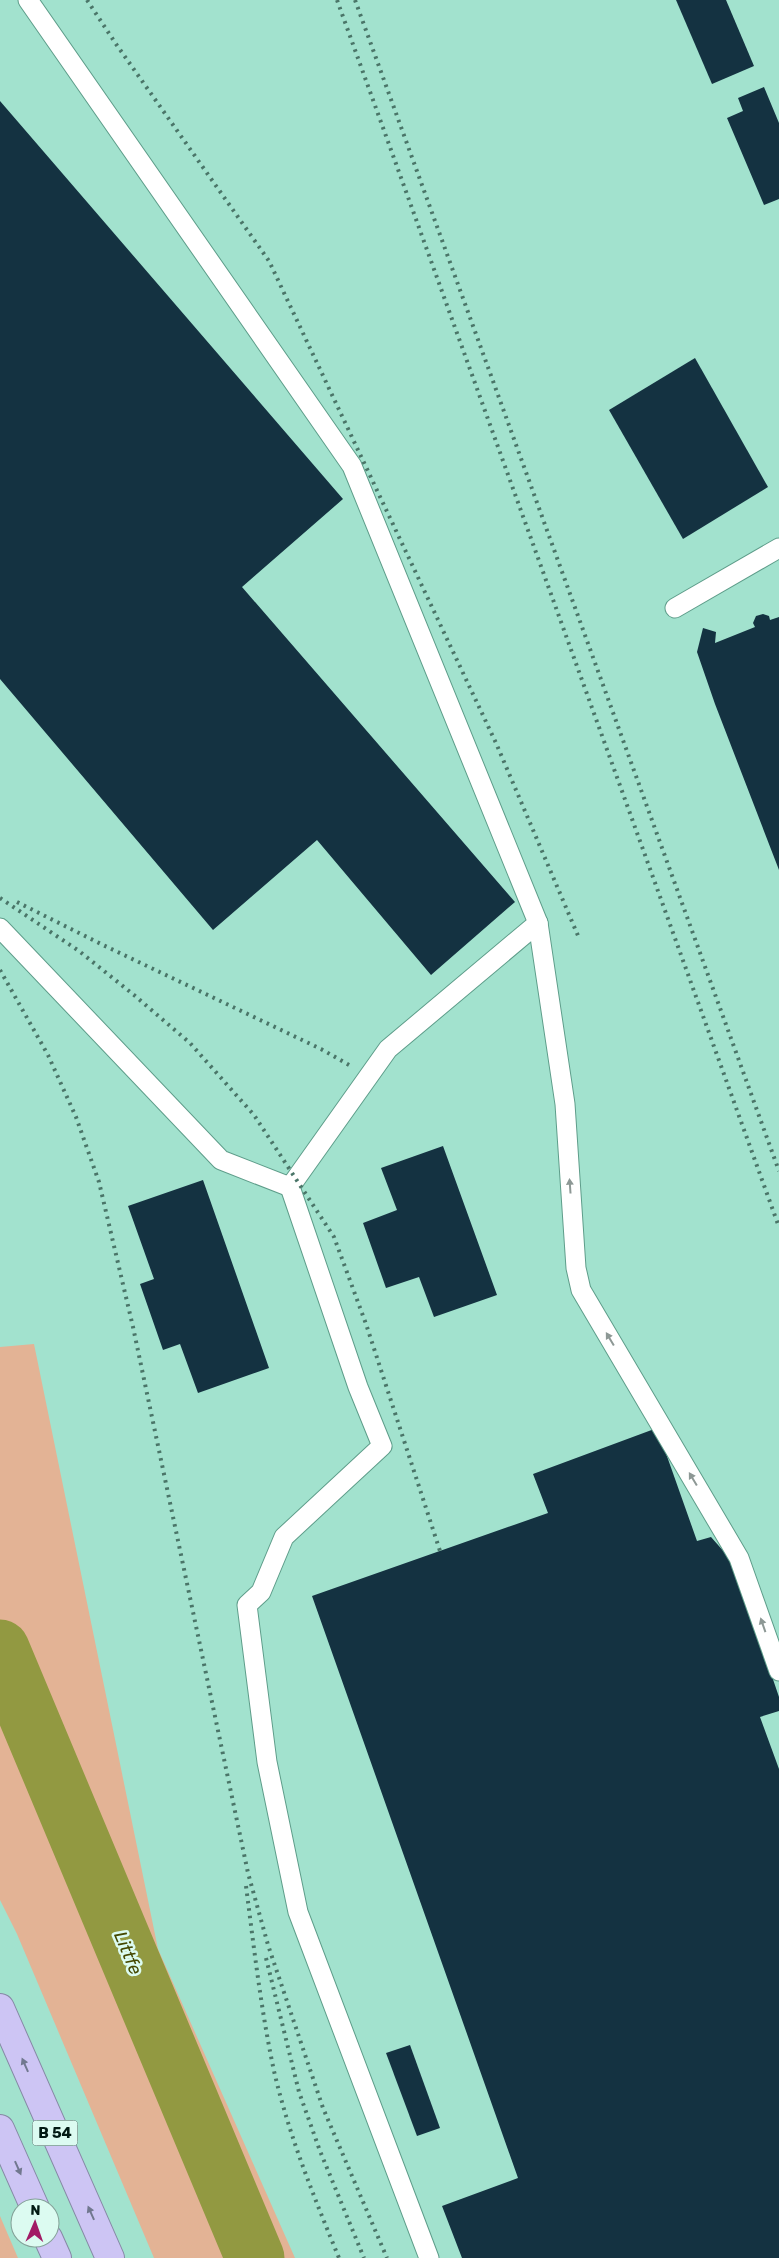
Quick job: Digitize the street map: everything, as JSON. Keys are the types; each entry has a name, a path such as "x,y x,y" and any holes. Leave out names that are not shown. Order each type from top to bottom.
{"highway":[{"name":"B 54","path":"0,2008 110,2258"},
{"name":"B 54","path":"0,2129 31,2198"}],"lane":[{"path":"28,0 352,466 538,923 565,1104 576,1268 580,1290 739,1558 779,1671"},
{"path":"675,608 779,548"},
{"path":"290,1187 388,1049 538,923"},
{"path":"0,928 221,1160 290,1187 358,1387 382,1446 284,1537 261,1592 247,1605 267,1762 298,1912 429,2258"}],"shaded area":[{"path":"34,1344 158,1949 295,2258 154,2258 17,1934 0,1900 0,1347"},
{"path":"0,2216 10,2239 10,2248 14,2248 18,2258 0,2258"}],"building":[{"path":"676,0 726,0 754,66 712,84"},
{"path":"764,87 779,123 779,199 764,205 727,118 743,111 738,98"},
{"path":"0,101 343,499 242,587 515,902 431,975 317,840 213,930 0,679"},
{"path":"695,358 768,487 683,539 609,410"},
{"path":"763,614 769,616 770,620 779,617 779,870 697,652 703,628 716,632 715,643 755,627 753,623 756,616"},
{"path":"443,1146 497,1295 434,1317 419,1277 386,1288 363,1223 397,1210 381,1168"},
{"path":"203,1180 269,1368 198,1393 180,1344 163,1350 140,1284 154,1279 128,1206"},
{"path":"657,1428 697,1541 711,1537 733,1562 779,1697 779,1711 760,1717 779,1769 779,2258 462,2258 442,2206 518,2178 312,1596 548,1513 533,1474"},
{"path":"410,2045 440,2128 417,2136 386,2053"}],"waterway":[{"name":"Littfe","path":"0,1649 255,2258"}],"railway":[{"path":"87,0 269,261 496,743 579,938"},
{"path":"337,0 779,1227"},
{"path":"355,0 779,1171"},
{"path":"0,898 79,951 134,995 190,1043 254,1115 334,1237 366,1324 440,1551"},
{"path":"17,902 321,1049 349,1065"},
{"path":"0,970 48,1055 76,1117 99,1182 133,1327 248,1873 268,1945 323,2108 387,2258"},
{"path":"246,1886 255,1956 274,2071 295,2143 339,2258"},
{"path":"266,1958 299,2092 320,2151 364,2258"}]}
